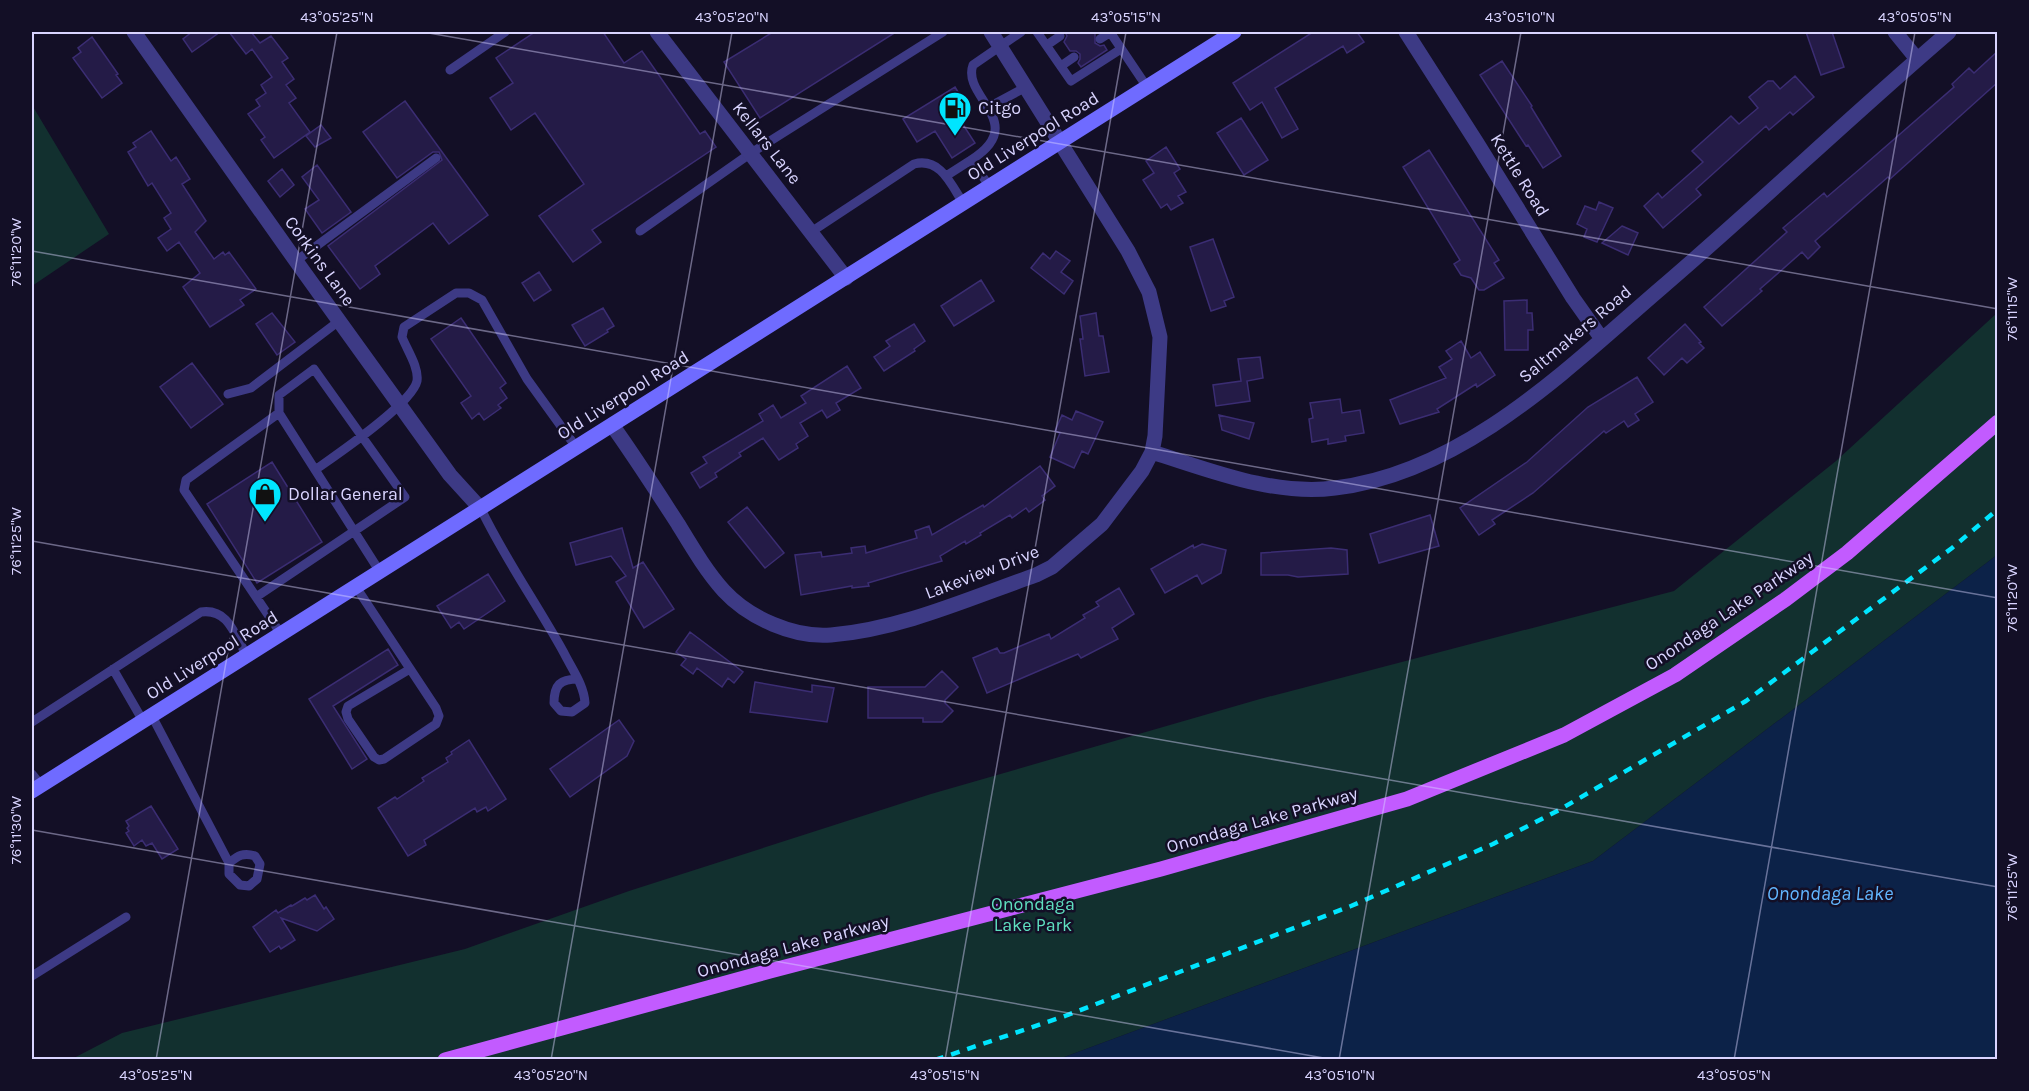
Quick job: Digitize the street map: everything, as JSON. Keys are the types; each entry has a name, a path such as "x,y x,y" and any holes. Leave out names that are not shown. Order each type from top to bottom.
{"main road":[{"name":"Old Liverpool Road","path":"35,783 148,718 247,656 1234,32"},
{"name":"Onondaga Lake Parkway","path":"445,1059 1161,869 1396,802 1564,735 1675,675 1786,598 1847,553 1998,422"}],"street":[{"name":"Corkins Lane","path":"134,32 450,475 481,509"},
{"name":"Kellars Lane","path":"657,32 846,278"},
{"name":"Lakeview Drive","path":"612,425 705,567 725,592 752,614 788,629 810,634 830,635 898,623 1036,575 1052,567 1102,524 1142,471 1152,452 1159,387 1160,338 1149,292 1128,251 991,32"},
{"name":"Kettle Road","path":"1406,32 1478,143 1573,298 1602,339"},
{"path":"1895,32 1917,59"},
{"name":"Saltmakers Road","path":"1152,452 1248,481 1297,489 1335,489 1377,480 1407,471 1445,454 1492,426 1602,339 1949,32"}],"lane":[{"path":"450,70 505,32"},
{"path":"640,231 751,153 943,32"},
{"path":"945,176 990,146 995,134 994,122 988,107 972,79 970,71 973,65 1021,32"},
{"path":"1037,32 1071,81 1121,49"},
{"path":"1100,39 1111,32 1147,87"},
{"path":"1047,45 1060,36"},
{"path":"1060,66 1074,57"},
{"path":"988,107 1026,87"},
{"path":"296,261 435,158"},
{"path":"971,160 990,187"},
{"path":"811,232 914,164 925,161 933,164 945,176 963,203"},
{"path":"315,470 382,422 412,392 417,381 416,370 402,337 404,327 456,293 469,292 482,300 527,379 576,447"},
{"path":"228,394 251,388 339,321"},
{"path":"256,597 354,532 405,497 314,369 279,395 279,413 354,532 380,572"},
{"path":"279,413 186,480 184,490 281,634"},
{"path":"481,509 495,540 532,598 578,679"},
{"path":"356,587 436,708 439,717 436,724 384,759 379,760 374,757 348,719 346,712 348,706 410,669"},
{"path":"32,722 201,612 218,612 224,617 247,656"},
{"path":"113,669 148,718 229,863"},
{"path":"32,976 126,917"}],"green space":[{"path":"32,105 109,234 32,286"},
{"name":"Onondaga Lake Park","path":"1997,313 1997,555 1593,861 1059,1059 70,1060 122,1033 465,949 629,891 931,794 1260,699 1674,591 1836,461"}],"water":[{"name":"Onondaga Lake","path":"1997,555 1997,1059 1059,1059 1593,861"}],"building":[{"path":"192,32 220,32 192,52 183,39"},
{"path":"229,32 251,32 260,43 271,36 288,58 282,62 294,79 286,85 296,98 289,103 310,132 274,158 261,140 265,137 248,114 260,106 256,100 266,93 261,85 272,77 252,49 246,54"},
{"path":"535,32 603,32 624,63 642,51 700,134 705,131 716,147 592,230 601,242 573,262 539,216 584,184 535,113 511,130 490,98 513,83 496,58"},
{"path":"773,32 896,32 760,118 724,62"},
{"path":"1065,32 1095,32 1095,43 1100,46 1104,45 1107,50 1081,67 1078,63 1080,54 1070,51 1064,42 1067,36"},
{"path":"1313,32 1357,32 1364,42 1347,53 1343,46 1275,88 1298,129 1282,138 1262,102 1250,110 1233,83"},
{"path":"1806,32 1832,32 1844,67 1821,75"},
{"path":"92,37 122,83 102,98 73,58 81,52 78,48"},
{"path":"1998,51 1998,82 1890,179 1888,177 1815,241 1820,247 1808,259 1802,252 1722,326 1704,307 1787,232 1783,228 1824,193 1827,197 1861,168 1954,87 1952,84 1969,68 1974,73"},
{"path":"1502,61 1561,156 1543,168 1480,75"},
{"path":"1795,76 1814,97 1793,115 1790,112 1769,130 1766,126 1696,189 1701,195 1663,228 1644,206 1658,193 1662,198 1703,162 1692,151 1731,116 1739,124 1758,108 1749,97 1768,81 1773,81 1780,89"},
{"path":"955,87 961,97 958,117 975,143 952,158 935,131 917,142 903,119"},
{"path":"405,101 488,215 449,244 433,223 375,266 380,274 360,289 328,246 442,160 439,152 433,152 397,178 363,132"},
{"path":"1241,118 1268,160 1244,175 1217,133"},
{"path":"321,125 331,138 315,147 306,136"},
{"path":"151,131 171,161 176,157 190,179 182,184 206,221 195,232 214,259 223,252 225,255 229,252 256,289 240,300 244,305 210,327 183,287 200,273 179,242 167,251 158,238 171,229 164,218 171,213 152,183 148,186 128,152 136,147 133,143"},
{"path":"1166,147 1180,169 1174,173 1186,192 1178,196 1183,203 1171,210 1167,204 1161,208 1143,180 1154,173 1146,161"},
{"path":"1429,150 1499,260 1494,263 1504,278 1484,290 1479,290 1471,278 1461,275 1454,264 1460,260 1403,167"},
{"path":"317,165 351,212 322,233 305,209 319,200 302,177"},
{"path":"282,169 294,185 280,197 268,181"},
{"path":"1599,202 1613,208 1597,242 1584,237 1587,229 1577,224 1585,206 1596,210"},
{"path":"1622,226 1638,233 1628,255 1602,243"},
{"path":"1213,239 1234,297 1224,301 1226,306 1211,311 1190,247"},
{"path":"1056,251 1070,261 1061,272 1073,281 1064,294 1031,268 1043,253 1050,259"},
{"path":"539,272 551,290 534,301 522,283"},
{"path":"981,280 994,301 954,326 941,306"},
{"path":"1527,300 1527,313 1532,313 1533,330 1528,330 1528,350 1505,350 1504,301"},
{"path":"603,308 614,326 585,346 572,325"},
{"path":"272,313 295,342 277,355 256,324"},
{"path":"1096,313 1099,336 1103,336 1109,372 1085,376 1080,339 1083,339 1080,316"},
{"path":"461,318 506,383 500,388 507,398 498,405 501,408 484,420 479,413 472,419 461,403 471,396 431,339"},
{"path":"914,324 925,341 914,349 915,351 884,371 874,357 890,346 886,341"},
{"path":"1685,324 1704,348 1687,363 1682,358 1664,375 1648,358"},
{"path":"1461,341 1471,358 1480,352 1495,375 1477,387 1476,384 1437,409 1439,412 1400,424 1390,400 1446,378 1439,367 1452,359 1446,351"},
{"path":"1260,357 1263,378 1247,381 1250,401 1216,406 1213,385 1241,381 1238,359"},
{"path":"192,363 223,404 191,428 160,387"},
{"path":"847,366 861,388 836,403 840,410 827,418 822,410 800,423 808,436 796,444 798,448 779,460 763,438 739,453 741,456 715,473 717,477 700,488 691,473 707,463 703,457 763,421 759,414 773,405 781,418 806,403 801,396"},
{"path":"1637,377 1653,402 1635,414 1639,420 1628,427 1624,421 1606,433 1604,431 1533,493 1492,520 1495,524 1479,535 1460,508 1527,462 1588,407"},
{"path":"1340,399 1342,413 1360,410 1364,433 1345,436 1346,441 1328,444 1328,439 1312,442 1309,419 1313,418 1310,403"},
{"path":"1076,411 1103,422 1088,454 1082,451 1074,468 1050,457 1060,433 1055,431 1062,415 1072,420"},
{"path":"1219,415 1254,423 1249,439 1222,430"},
{"name":"Dollar General","path":"272,462 322,542 257,583 207,504"},
{"path":"1040,466 1055,486 1042,496 1045,500 1029,512 1026,508 1012,518 1010,515 966,544 965,541 940,556 942,561 868,583 869,586 852,588 852,586 801,595 795,555 821,552 822,557 852,553 851,548 865,546 866,553 917,538 915,531 929,526 932,535 983,505 984,507"},
{"path":"747,507 784,553 765,568 728,522"},
{"path":"1430,515 1439,546 1379,563 1370,534"},
{"path":"622,528 633,568 643,562 674,609 644,628 616,582 626,576 611,556 576,565 570,543"},
{"path":"1202,544 1226,550 1221,573 1202,584 1197,575 1165,593 1151,569 1193,545 1194,548"},
{"path":"1331,548 1347,550 1348,574 1298,577 1261,575 1261,553"},
{"path":"488,574 505,601 464,629 459,622 451,628 437,606"},
{"path":"1119,588 1134,614 1112,628 1118,639 1081,658 1078,654 987,693 973,658 997,648 1000,653 1004,653 1049,634 1051,639 1085,618 1083,615 1099,606 1096,602"},
{"path":"690,632 743,672 734,683 728,678 722,687 697,668 693,674 681,665 686,659 676,652"},
{"path":"388,649 398,665 333,706 367,759 352,769 309,699"},
{"path":"942,671 958,687 945,700 953,711 942,722 923,722 923,718 868,718 868,687 925,687"},
{"path":"755,682 812,692 812,685 834,688 827,722 750,712"},
{"path":"619,720 634,741 627,756 570,797 550,769"},
{"path":"469,740 506,799 488,811 486,807 477,812 475,808 424,840 426,845 408,856 378,808 395,797 397,799 424,781 422,778 448,762 446,758 452,754 451,752"},
{"path":"151,806 178,849 162,859 152,843 146,846 142,840 134,846 126,833 129,831 127,828 129,826 126,821"},
{"path":"315,895 334,919 317,931 281,918 295,940 281,949 279,946 270,952 253,927 276,910 278,913"}],"railway":[{"path":"935,1060 1065,1016 1351,906 1493,844 1559,810 1746,701 1952,548 1998,509"}],"place":[{"name":"Citgo","path":"955,137"},
{"name":"Dollar General","path":"265,523"}]}
